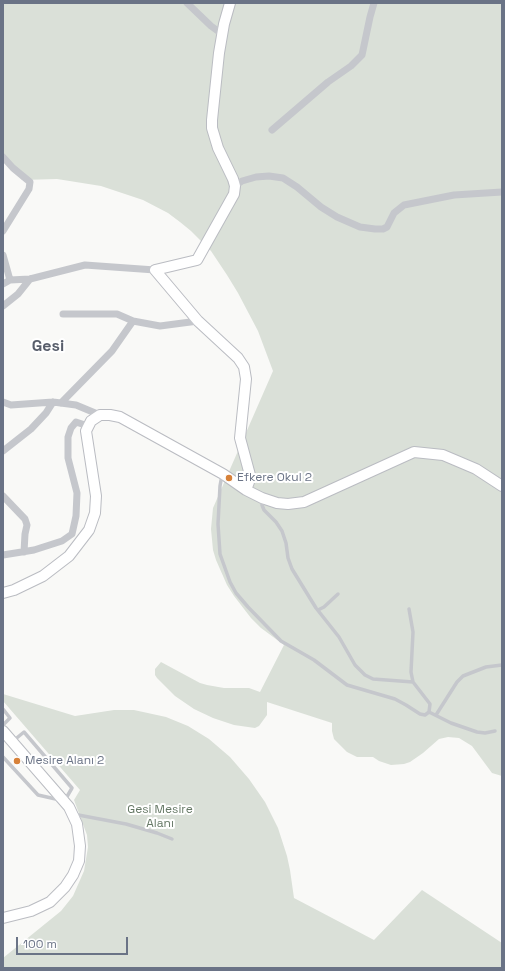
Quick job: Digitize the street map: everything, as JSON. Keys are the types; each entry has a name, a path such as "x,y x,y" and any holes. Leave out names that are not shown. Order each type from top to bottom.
{"street":[{"path":"187,3 211,26 222,34"},
{"path":"3,255 6,282 30,279 85,265 155,270 197,260 234,194 235,186 233,179 218,148 212,128 212,107 222,34 230,3"},
{"path":"272,130 328,82 351,66 362,55 374,3"},
{"path":"3,157 13,168 30,182 29,189 3,231"},
{"path":"235,186 242,180 256,177 270,176 282,178 297,187 337,217 360,227 375,229 383,229 387,227 394,213 404,205 454,196 502,192"},
{"path":"155,270 198,321 238,358 244,367 246,379 240,438 250,475 246,490"},
{"path":"3,306 18,294 30,279"},
{"path":"63,314 117,314 133,321 160,326 198,321"},
{"path":"3,451 31,429 112,351 133,321"},
{"path":"3,402 7,406 57,403 76,405 100,415 120,417 223,474 246,490 277,503 288,504 304,502 414,452 443,455 476,469 502,486"},
{"path":"3,593 14,590 44,576 69,556 89,530 95,513 96,496 86,437 88,426 91,421 100,415"},
{"path":"3,555 24,552 62,541 72,534 76,516 77,493 68,458 68,437 71,428 76,422 88,426"},
{"path":"3,496 25,519 27,525 24,552"},
{"path":"3,731 65,801 77,824 80,846 79,861 74,875 65,887 50,902 31,911 3,918"}],"lane":[{"path":"223,474 220,486 218,524 220,554 226,572 236,592 251,611 281,641 320,664 347,685 395,699 406,704 420,714 425,715 429,712"},
{"path":"262,498 264,510 276,522 284,536 288,558 292,569 318,610 339,637 355,665 365,675 378,680 413,682"},
{"path":"318,610 338,594"},
{"path":"409,609 413,632 411,666 413,682 430,704 429,712"},
{"path":"436,716 457,682 463,676 486,667 502,665"},
{"path":"3,709 10,718 3,725"},
{"path":"429,712 451,723 477,732 486,733 495,731"},
{"path":"3,757 38,795 65,801 72,788 24,732 12,742"},
{"path":"72,813 126,824 172,839"}],"green space":[{"path":"3,3 502,3 502,776 492,773 472,746 459,738 448,737 439,739 410,762 391,765 379,761 373,757 357,757 347,752 334,739 332,723 267,702 267,715 259,726 255,728 234,725 213,718 194,709 175,696 155,675 155,669 161,662 200,683 224,688 249,688 260,692 284,645 261,628 251,618 227,585 213,550 211,529 213,508 273,371 258,331 227,275 211,251 180,222 168,213 143,200 101,186 57,179 22,180 3,158"},
{"name":"Gesi Mesire Alanı","path":"3,694 75,716 114,710 134,710 166,717 188,726 209,739 230,757 249,779 265,802 278,828 287,856 294,898 374,940 422,890 502,943 502,968 3,968 3,958 61,911 73,896 84,871 88,847 87,835 74,800 80,790 3,701"}],"place":[{"name":"Efkere Okul 2","path":"229,478"},
{"name":"Mesire Alanı 2","path":"17,761"}],"district":[{"name":"Gesi","path":"48,347"}]}
